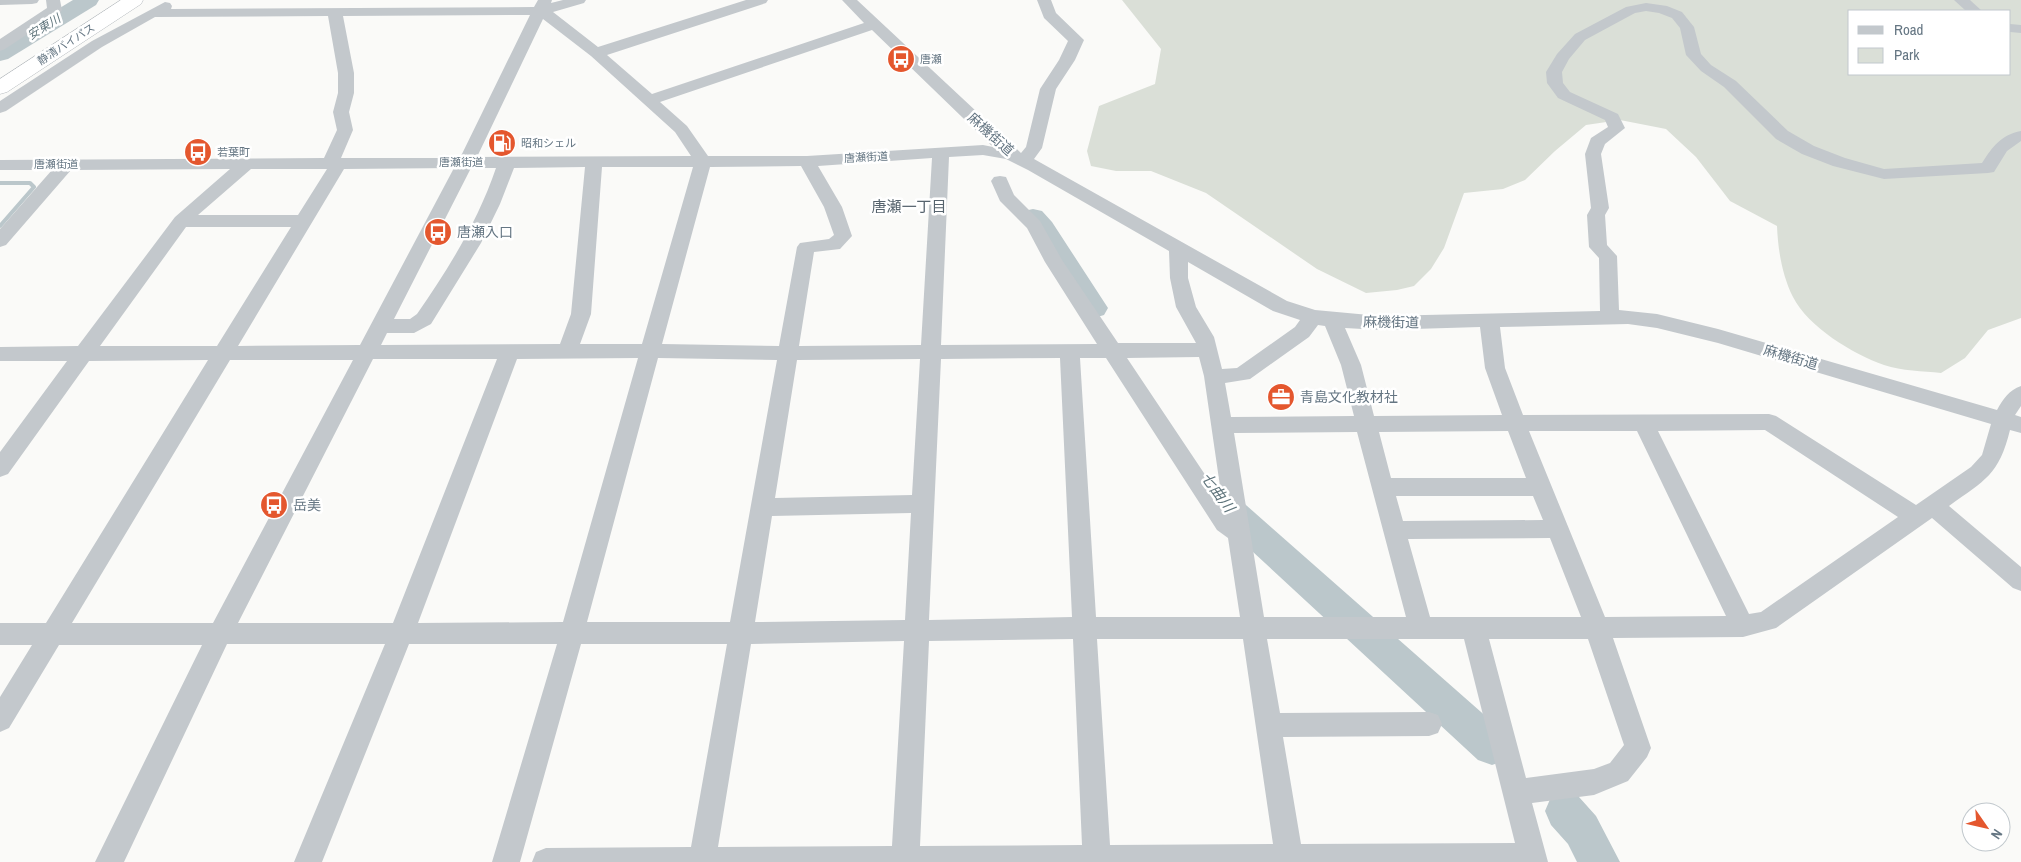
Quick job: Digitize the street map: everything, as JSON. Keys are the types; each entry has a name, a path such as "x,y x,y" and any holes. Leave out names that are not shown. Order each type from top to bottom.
{"highway":[{"path":"86,17 106,0"},
{"path":"0,74 114,0"},
{"name":"静清バイパス","path":"0,74 114,0"},
{"path":"0,88 133,0"},
{"name":"静清バイパス","path":"0,88 133,0"}],"street":[{"path":"0,1 32,0"},
{"path":"0,46 55,10 53,0"},
{"path":"0,108 97,44 176,0"},
{"path":"153,13 435,6 543,6 579,0"},
{"path":"596,53 762,0"},
{"name":"麻機街道","path":"849,0 1018,158 1280,306 1322,318 1380,323 1628,317 1657,321 1718,336 2011,422"},
{"path":"1018,158 1034,148 1048,90 1067,60 1076,40 1049,15 1044,0"},
{"path":"1961,0 1974,10"},
{"path":"506,862 703,162 682,129 596,53 548,15 543,6"},
{"path":"109,862 222,632 466,162 543,6"},
{"path":"1610,318 1608,256 1598,247 1596,215 1600,208 1593,154 1597,142 1618,128 1612,117 1564,94 1555,83 1554,72 1562,57 1580,37 1631,10 1646,7 1662,9 1677,15 1687,28 1694,55 1706,68 1730,84 1782,134 1808,150 1839,162 1884,174 1988,168 2002,146 2013,137 2021,136"},
{"path":"0,720 303,221 335,163 345,130 341,112 346,93 346,73 335,18 335,8"},
{"path":"650,100 874,24"},
{"path":"40,62 56,67 64,66"},
{"name":"唐瀬街道","path":"0,165 807,161 994,151 1018,158"},
{"path":"905,860 942,153"},
{"path":"702,861 739,632 806,247 834,245 843,236 833,207 807,161"},
{"path":"381,326 414,326 424,319 473,243 498,188 507,162"},
{"path":"567,352 581,314 594,162"},
{"path":"0,241 66,164"},
{"path":"0,468 181,221 246,164"},
{"path":"1000,181 1006,197 1034,225 1054,262 1111,351 1225,523 1239,534"},
{"path":"181,221 303,221"},
{"path":"1178,249 1179,278 1186,307 1204,337 1214,376 1290,860"},
{"path":"1214,376 1242,374 1322,318 1351,365 1365,424 1421,627"},
{"path":"1489,321 1495,368 1540,487 1597,628 1638,748 1619,772 1594,782 1516,792"},
{"path":"0,354 649,351 788,354 1207,350"},
{"path":"1070,351 1097,860"},
{"path":"308,862 402,632 510,352"},
{"path":"0,634 1743,626 1767,621 1774,617 1979,473 1990,460 2011,422 2012,401 2021,394"},
{"path":"1643,422 1743,626"},
{"path":"1222,425 1769,422 1925,511 2021,581"},
{"path":"1382,487 1540,487"},
{"path":"761,507 924,504"},
{"path":"1394,530 1558,529"},
{"path":"546,862 1533,859 1474,628"},
{"path":"1269,725 1430,724"}],"green space":[{"path":"1122,0 2021,0 2021,318 1988,330 1965,358 1941,373 1891,367 1859,354 1820,329 1800,308 1789,289 1783,271 1777,226 1730,201 1696,157 1666,129 1620,120 1586,125 1525,180 1503,189 1464,193 1444,248 1431,269 1414,286 1397,290 1366,293 1317,269 1206,193 1151,171 1116,171 1091,166 1087,151 1099,106 1155,84 1161,49"}],"waterway":[{"name":"安東川","path":"0,54 88,0"},
{"path":"0,183 30,183 34,187 0,226"},
{"name":"七曲川","path":"1033,217 1043,228 1094,308"},
{"name":"七曲川","path":"1219,498 1226,507 1492,747"},
{"name":"七曲川","path":"1565,811 1582,830 1599,862"}],"place":[{"name":"唐瀬","path":"901,59"},
{"name":"昭和シェル","path":"502,143"},
{"name":"若葉町","path":"198,152"},
{"name":"唐瀬入口","path":"438,232"},
{"name":"青島文化教材社","path":"1281,397"},
{"name":"岳美","path":"274,505"}],"district":[{"name":"唐瀬一丁目","path":"909,206"}]}
